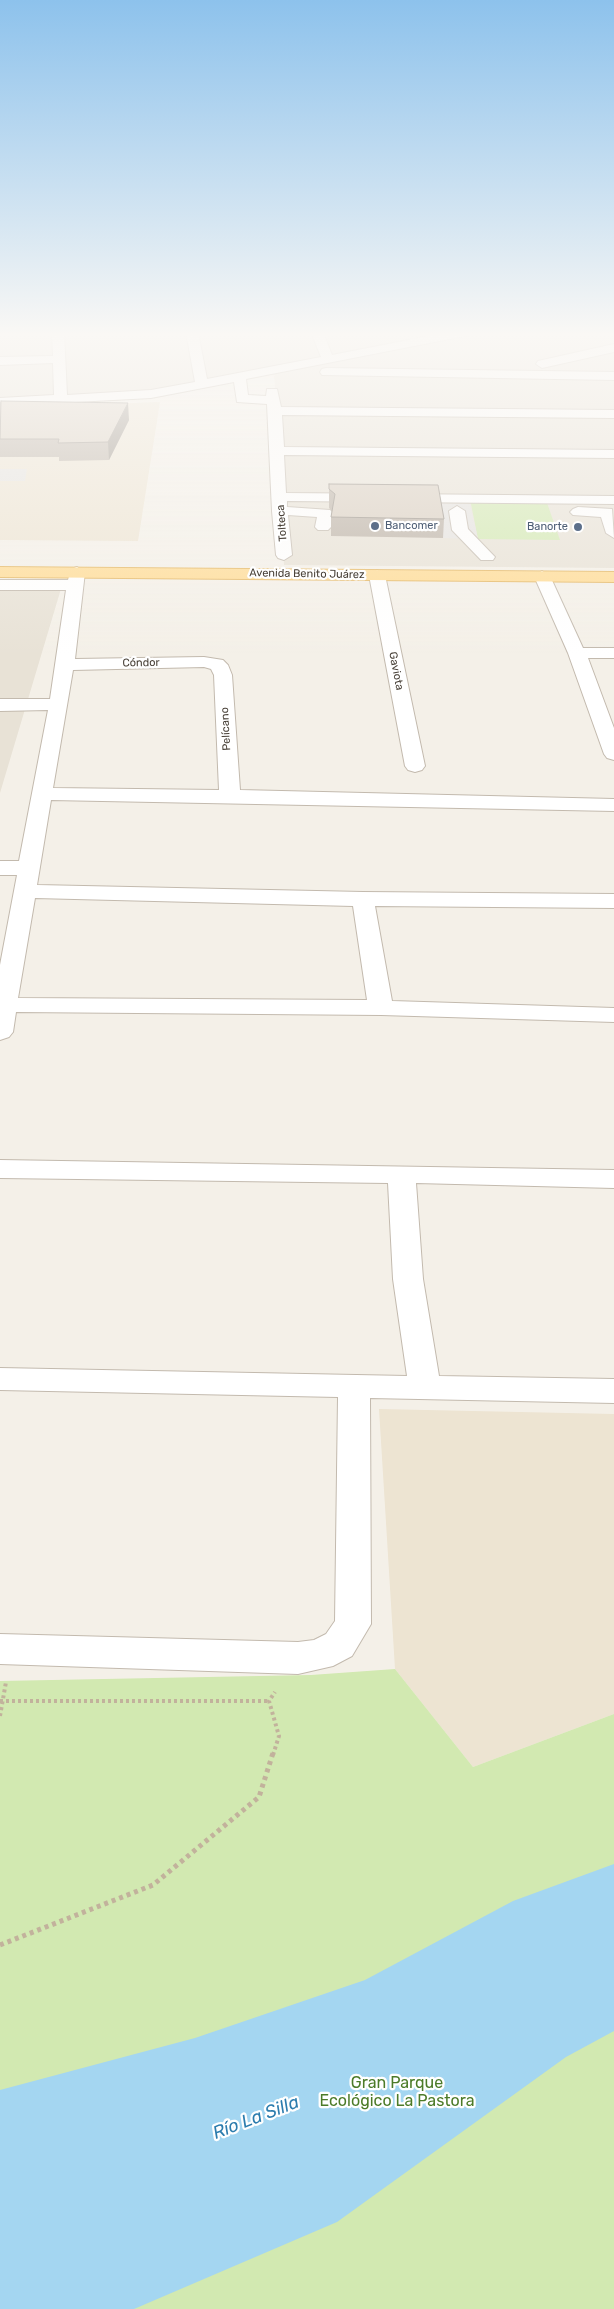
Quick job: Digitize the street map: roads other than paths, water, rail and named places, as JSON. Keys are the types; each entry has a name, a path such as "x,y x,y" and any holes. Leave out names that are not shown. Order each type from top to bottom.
{"main road":[{"name":"Avenida Benito Juárez","path":"265,555 304,555"},
{"path":"461,557 506,558"},
{"name":"Avenida Benito Juárez","path":"0,572 76,579 377,575 614,577"}],"street":[{"name":"Tolteca","path":"277,440 284,555"},
{"path":"278,451 614,454"},
{"path":"280,504 607,504"},
{"path":"280,504 325,513 323,527"},
{"path":"559,512 607,504"},
{"path":"607,504 614,533"},
{"path":"457,511 460,530 487,557"},
{"name":"Gaviota","path":"377,575 415,766"},
{"path":"542,576 577,653 614,754"},
{"path":"0,585 76,579 65,665 0,1032"},
{"path":"577,653 614,653"},
{"name":"Cóndor","path":"65,665 204,662 217,664"},
{"name":"Pelícano","path":"217,664 222,669 223,675 230,796"},
{"path":"0,705 58,704"},
{"path":"43,794 230,796 614,805"},
{"path":"0,868 30,868"},
{"path":"26,891 363,899 614,901"},
{"path":"363,899 381,1008"},
{"path":"4,1005 381,1008 614,1015"},
{"path":"0,1169 401,1174 614,1179"},
{"path":"401,1174 408,1279 425,1386"},
{"path":"0,1379 614,1391"},
{"path":"0,1649 298,1658 320,1655 339,1645 352,1624 353,1616 354,1386"}],"water":[{"name":"Río La Silla","path":"614,1864 614,2031 566,2057 337,2222 134,2309 0,2309 0,2090 195,2038 365,1980 513,1901"}],"place":[{"name":"Bancomer","path":"375,526"},
{"name":"Banorte","path":"578,527"}],"park label":[{"name":"Gran Parque Ecológico La Pastora","path":"397,2092"}]}
